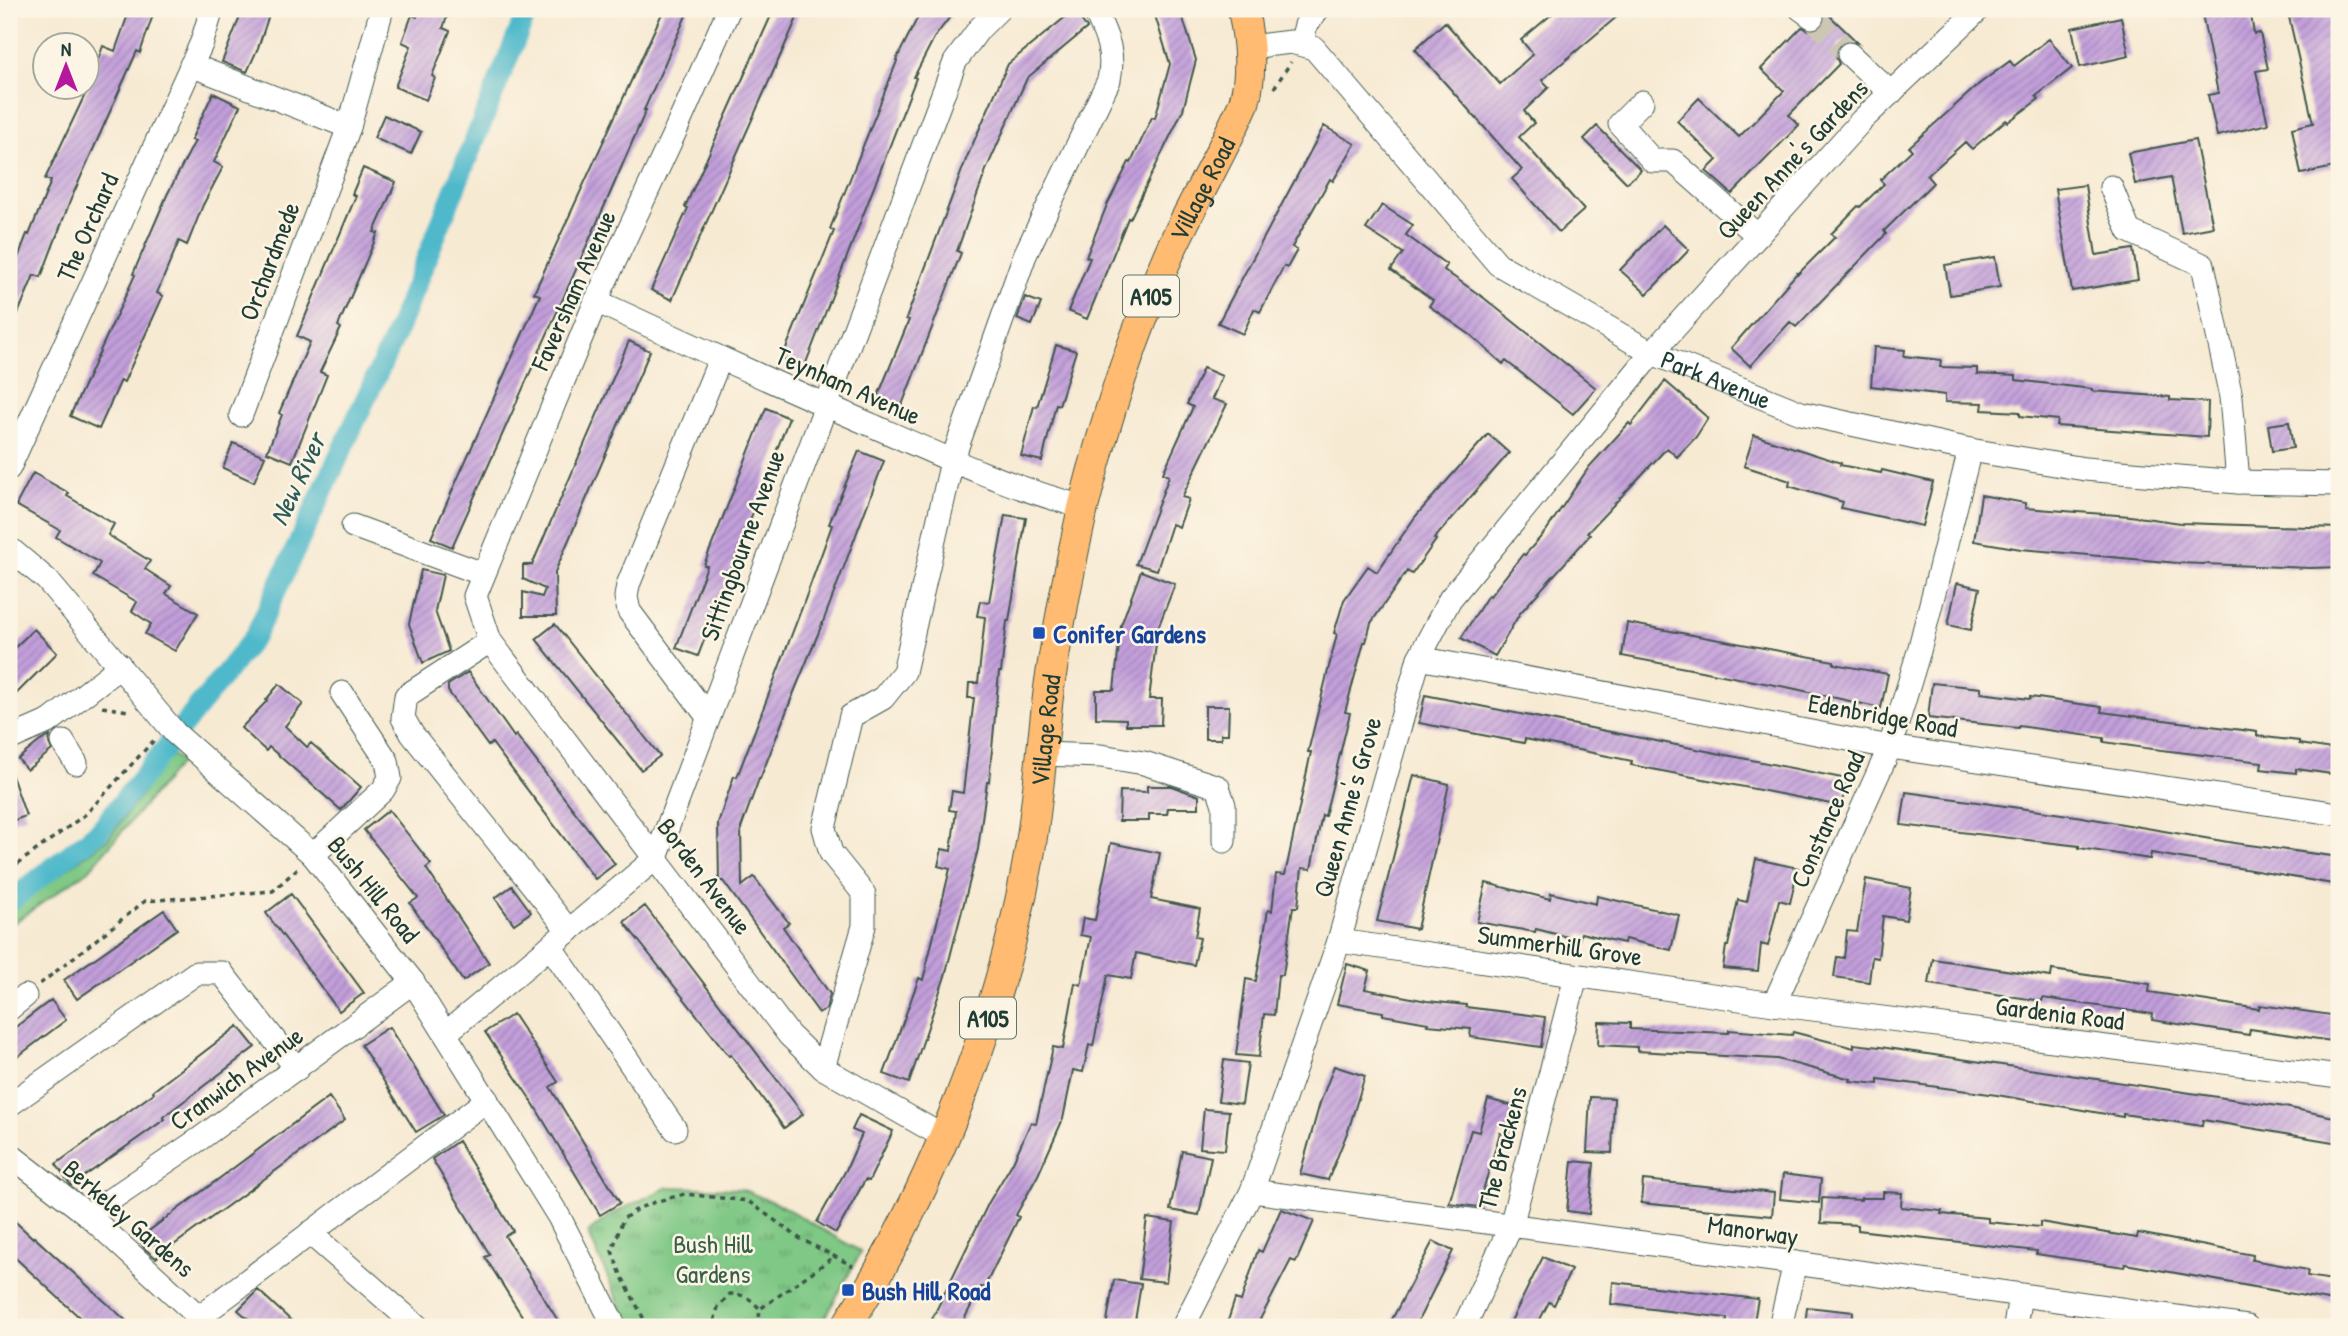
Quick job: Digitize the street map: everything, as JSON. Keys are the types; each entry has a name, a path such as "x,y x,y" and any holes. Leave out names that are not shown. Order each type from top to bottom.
{"main road":[{"name":"A105","path":"1243,9 1249,47"},
{"name":"Village Road","path":"846,1327 892,1245 944,1137 987,1019 1014,929 1028,859 1064,598 1084,507 1114,397 1143,316 1173,246 1244,103 1249,82 1249,47"}],"street":[{"name":"The Orchard","path":"9,468 202,42 212,9"},
{"name":"Orchardmede","path":"241,415 349,127 382,9"},
{"name":"Faversham Avenue","path":"474,596 596,301 729,9"},
{"name":"Sittingbourne Avenue","path":"446,1033 656,858 955,62 979,29 999,9"},
{"path":"823,1068 864,926 864,894 831,853 824,828 851,716 883,698 904,672 952,461 1025,255 1109,80 1113,62 1108,38 1094,9"},
{"path":"1249,47 1297,50 1306,25 1318,9"},
{"name":"Queen Anne's Gardens","path":"1652,353 1862,120 1979,9"},
{"name":"Park Avenue","path":"1297,50 1314,48 1498,264 1652,353 1801,413 1970,450 2085,469 2238,482 2339,484"},
{"path":"1849,54 1891,93"},
{"path":"191,65 349,127"},
{"path":"1642,102 1620,124 1653,161 1673,161 1758,236"},
{"path":"2111,187 2129,231 2203,265 2231,397 2238,482"},
{"name":"Teynham Avenue","path":"596,301 952,461 1040,494 1084,507"},
{"name":"Queen Anne's Grove","path":"1183,1327 1252,1191 1339,941 1419,658 1450,599 1652,353"},
{"path":"708,717 629,611 626,597 628,585 720,359"},
{"name":"Constance Road","path":"1774,1004 1891,747 1919,651 1970,450"},
{"path":"353,526 483,574"},
{"name":"Bush Hill Road","path":"9,548 47,580 119,664 168,735 195,751 313,855 413,982 559,1217 615,1327"},
{"name":"Borden Avenue","path":"474,596 490,640 789,1035 823,1068 944,1137"},
{"path":"490,640 406,696 403,718 412,734 569,931"},
{"name":"Edenbridge Road","path":"1419,658 1891,747 2339,814"},
{"path":"9,739 56,730 76,701 119,664"},
{"path":"313,855 383,790 390,778 387,761 342,693"},
{"path":"56,730 76,762"},
{"path":"1041,754 1101,756 1144,762 1218,788 1223,796 1224,841"},
{"name":"Summerhill Grove","path":"1339,941 1774,1004"},
{"path":"550,946 676,1129"},
{"path":"9,1105 197,973 222,973 297,1069"},
{"name":"The Brackens","path":"1464,1327 1511,1226 1576,976"},
{"name":"Cranwich Avenue","path":"88,1215 297,1069 413,982"},
{"name":"Gardenia Road","path":"1774,1004 2339,1077"},
{"path":"204,1322 310,1233 487,1100"},
{"name":"Berkeley Gardens","path":"9,1154 88,1215 204,1322"},
{"name":"Manorway","path":"1252,1191 1795,1263 2247,1327"},
{"path":"310,1233 418,1327"},
{"path":"1780,1327 1795,1263"},
{"path":"2015,1327 2020,1295"}],"path":[{"path":"1274,88 1297,50"},
{"path":"76,701 139,712"},
{"path":"9,870 86,814 157,738 168,735"},
{"path":"17,1002 145,901 272,891 313,855"},
{"path":"648,1327 621,1275 612,1251 623,1219 639,1208 658,1201 685,1194 748,1201 799,1238 854,1266"},
{"path":"758,1327 760,1309 832,1257"},
{"path":"708,1327 714,1322 718,1307 730,1294 738,1293 749,1298 760,1309"},
{"path":"714,1322 717,1327"}],"green space":[{"path":"171,754 182,761 89,870 9,926 9,911 108,839"},
{"name":"Bush Hill Gardens","path":"668,1187 741,1189 780,1205 861,1252 820,1327 630,1327 588,1233 610,1215"}],"building":[{"path":"130,9 155,9 140,53 137,51 71,199 41,277 34,275 9,335 9,282 51,181 45,179 81,102 102,102 102,49 103,46 115,51"},
{"path":"243,9 271,9 247,72 222,62"},
{"path":"420,9 450,9 443,28 450,31 432,76 435,78 426,100 395,87 411,46 402,42 412,15 417,17"},
{"path":"664,9 689,9 452,547 431,538 540,295 534,293"},
{"path":"774,9 801,9 672,300 651,290 688,208 685,207"},
{"path":"922,9 956,9 934,38 914,77 916,78 804,368 782,358 834,231 830,229 896,60"},
{"path":"1153,9 1180,9 1196,60 1183,110 1130,219 1128,218 1087,319 1068,311 1090,258 1086,257 1107,205 1129,162 1131,163 1152,117 1155,118 1170,64"},
{"path":"1558,9 1626,9 1542,80 1549,87 1524,111 1534,123 1519,137 1584,210 1559,232 1512,179 1522,170 1415,49 1445,22 1500,84 1533,54 1521,40"},
{"path":"2201,9 2250,9 2254,34 2260,33 2268,69 2256,71 2268,124 2217,136 2208,95 2218,93"},
{"path":"2339,9 2339,166 2301,174 2292,128 2313,123 2289,17"},
{"path":"1074,10 1087,28 1027,78 986,170 957,251 961,253 900,410 876,401 909,320 906,319 967,157 1008,64"},
{"path":"1824,10 1858,43 1846,41 1838,45 1836,57 1839,64 1789,115 1799,125 1732,194 1706,171 1717,160 1677,121 1699,98 1739,137 1784,91 1761,69 1802,27 1811,31 1823,26 1826,18"},
{"path":"2121,17 2129,56 2080,67 2072,28"},
{"path":"2049,39 2072,68 2036,96 2039,99 2008,122 2006,120 1972,149 1965,142 1927,176 1933,183 1884,231 1886,234 1796,327 1790,322 1750,366 1731,348 1797,273 1835,237 1831,234 1884,184 1880,180 1912,150 1909,147 1979,84 2010,61 2014,66"},
{"path":"213,93 240,106 214,162 223,167 203,205 187,245 179,241 157,293 163,296 124,382 121,380 99,429 70,416 135,275 133,274 167,195 195,141 191,140"},
{"path":"384,115 421,132 411,154 374,138"},
{"path":"1324,126 1355,144 1333,181 1330,179 1292,247 1297,250 1287,268 1284,266 1260,312 1254,309 1243,334 1218,323"},
{"path":"1597,126 1641,170 1627,183 1584,139"},
{"path":"2195,140 2213,227 2182,233 2171,177 2135,184 2128,153"},
{"path":"363,168 396,182 374,232 378,233 338,326 341,328 320,372 327,375 292,462 267,452 282,415 279,413 310,342 297,336 356,196 352,194"},
{"path":"2085,185 2096,255 2133,249 2138,280 2072,291 2055,189"},
{"path":"1382,205 1413,225 1406,235 1447,265 1444,270 1484,298 1596,388 1573,414 1506,361 1503,364 1472,336 1429,306 1433,300 1391,270 1403,253 1366,229"},
{"path":"1663,225 1689,250 1647,294 1620,270"},
{"path":"1995,257 2000,287 1950,295 1945,265"},
{"path":"1025,297 1041,303 1032,325 1017,319"},
{"path":"629,341 650,351 555,572 556,616 523,616 523,592 542,597 545,589 523,579 523,565 532,565"},
{"path":"1056,345 1076,351 1059,405 1056,404 1042,461 1021,456 1034,406 1037,407"},
{"path":"1874,347 1905,350 1904,356 1941,360 1940,367 1977,368 1977,374 2016,376 2016,380 2092,391 2208,402 2207,437 2057,426 2058,420 2020,416 2020,412 1982,410 1983,403 1945,402 1945,395 1871,386"},
{"path":"1203,368 1222,376 1212,399 1227,404 1182,497 1189,499 1179,527 1172,524 1157,570 1136,564 1169,476 1163,473 1193,407 1187,404"},
{"path":"1665,381 1708,418 1696,437 1677,457 1667,448 1587,533 1590,535 1520,613 1495,656 1461,638 1488,595 1490,596 1523,554 1525,555 1546,531 1589,467 1629,423 1631,425"},
{"path":"766,408 789,418 698,656 676,648 707,566 704,565"},
{"path":"2289,422 2293,448 2272,451 2268,425"},
{"path":"1488,434 1509,453 1434,539 1436,540 1412,574 1407,571 1371,623 1345,712 1350,713 1325,816 1322,815 1311,869 1302,868 1298,907 1293,907 1283,975 1278,975 1274,1015 1264,1014 1259,1057 1236,1055 1246,979 1256,981 1268,910 1272,911 1276,874 1285,875 1311,752 1308,752 1337,634 1334,633 1344,600 1368,566 1377,572 1415,517"},
{"path":"1754,435 1841,463 1840,465 1881,473 1882,470 1933,482 1922,526 1841,508 1843,502 1789,486 1790,481 1744,466"},
{"path":"233,443 265,456 254,482 223,468"},
{"path":"859,451 884,461 741,828 742,886 754,877 789,923 783,927 830,994 826,1009 819,1013 723,881 719,881 718,823 734,776 737,777 803,605 832,525 829,524"},
{"path":"33,473 69,493 67,496 114,524 108,535 150,561 145,569 171,586 166,594 198,613 175,651 145,634 151,624 132,611 137,602 93,576 100,563 56,537 60,530 16,505"},
{"path":"1981,495 2025,503 2025,508 2181,523 2339,528 2339,567 2178,563 2021,549 1974,541"},
{"path":"1005,515 1026,518 999,672 989,782 978,849 945,976 909,1083 884,1074 919,978 923,980 950,869 938,866 942,849 951,851 956,811 949,810 952,791 963,793 974,698 968,698 969,683 978,683 985,617 977,616 980,601 989,602"},
{"path":"421,570 443,575 435,611 449,651 423,663 409,624"},
{"path":"1141,571 1175,584 1158,628 1149,699 1162,699 1161,725 1126,725 1126,719 1096,718 1096,690 1114,690 1121,625"},
{"path":"1957,583 1980,588 1971,630 1948,625"},
{"path":"1627,623 1834,661 1834,664 1888,674 1881,708 1622,656"},
{"path":"555,624 660,756 641,770 536,639"},
{"path":"34,629 57,653 9,701 9,653"},
{"path":"468,672 514,737 516,735 615,864 595,879 492,743 488,746 448,691 448,685"},
{"path":"1932,683 1981,688 1981,693 2102,707 2101,712 2257,732 2257,736 2299,741 2299,744 2339,750 2339,775 2296,769 2296,773 2261,769 2262,762 2104,742 2104,738 2019,726 1928,718"},
{"path":"279,684 303,704 285,726 307,747 311,743 361,787 341,810 269,747 266,751 241,728"},
{"path":"1425,695 1847,779 1842,806 1631,765 1632,761 1525,739 1524,743 1419,723"},
{"path":"1205,706 1229,706 1228,734 1221,734 1221,739 1205,739"},
{"path":"50,736 52,750 27,770 18,759"},
{"path":"9,773 26,816 9,822"},
{"path":"1414,775 1449,784 1417,929 1377,921"},
{"path":"1147,786 1171,786 1199,796 1199,808 1168,808 1167,814 1149,814 1149,821 1119,821 1120,791 1147,792"},
{"path":"1906,792 2339,857 2339,885 2151,853 2150,859 2079,846 1901,825"},
{"path":"389,810 431,864 426,868 489,963 463,981 410,903 418,898 364,830"},
{"path":"1111,843 1160,853 1151,899 1200,909 1195,937 1200,938 1194,965 1136,953 1131,979 1108,975 1093,1046 1089,1045 1083,1072 1073,1070 1063,1119 1038,1175 1016,1215 1019,1217 984,1288 981,1287 960,1327 948,1327 932,1319 1031,1122 1036,1124 1053,1047 1063,1049 1075,983 1081,985 1091,937 1080,935 1083,918 1095,920"},
{"path":"1756,859 1798,868 1790,903 1779,900 1768,946 1761,944 1758,971 1723,968 1738,900 1747,902"},
{"path":"1866,879 1911,888 1906,920 1883,916 1878,958 1872,957 1869,982 1834,977 1837,957 1844,958 1847,931 1857,932"},
{"path":"1486,883 1550,899 1551,893 1596,904 1597,896 1679,915 1671,950 1625,939 1624,943 1581,933 1579,940 1536,929 1535,932 1477,922"},
{"path":"512,886 531,912 514,924 495,898"},
{"path":"291,894 364,993 339,1011 266,913"},
{"path":"645,906 803,1114 784,1128 731,1055 729,1056 624,922"},
{"path":"164,910 177,929 77,999 64,980"},
{"path":"1933,959 2051,977 2052,970 2150,984 2149,992 2259,1009 2260,1005 2339,1016 2339,1042 2250,1029 2249,1035 2152,1020 2153,1014 1929,984"},
{"path":"1347,964 1370,971 1365,989 1427,1001 1545,1017 1541,1047 1470,1037 1471,1029 1427,1025 1428,1023 1383,1015 1383,1012 1337,1004"},
{"path":"51,1000 66,1020 9,1063 9,1032"},
{"path":"513,1014 558,1082 550,1087 620,1203 600,1215 531,1100 485,1032"},
{"path":"1599,1022 1630,1023 1630,1029 1729,1033 1729,1030 1792,1035 1793,1032 1854,1048 1854,1044 1880,1047 2285,1107 2339,1118 2339,1143 2203,1120 2202,1126 2123,1114 2123,1117 1997,1095 1878,1079 1878,1084 1850,1081 1851,1079 1777,1059 1637,1051 1637,1047 1598,1045"},
{"path":"238,1026 255,1047 163,1117 165,1119 70,1184 56,1164 154,1093 153,1091"},
{"path":"389,1027 444,1115 416,1132 361,1045"},
{"path":"1224,1060 1248,1063 1242,1104 1218,1101"},
{"path":"1334,1066 1365,1076 1349,1128 1328,1180 1300,1174 1320,1103"},
{"path":"329,1097 345,1120 156,1258 145,1249 138,1239"},
{"path":"1590,1097 1614,1098 1612,1153 1587,1152"},
{"path":"1488,1099 1516,1107 1508,1136 1500,1133 1478,1207 1449,1203 1471,1130 1479,1132"},
{"path":"1204,1109 1229,1111 1225,1150 1200,1148"},
{"path":"859,1115 893,1131 869,1181 865,1180 836,1233 817,1222 846,1170 862,1134 852,1130"},
{"path":"458,1141 513,1231 505,1236 562,1327 529,1327 485,1257 490,1255 432,1159"},
{"path":"1182,1151 1211,1157 1199,1215 1170,1210"},
{"path":"1572,1161 1594,1163 1589,1214 1567,1211"},
{"path":"1783,1174 1821,1179 1819,1203 1780,1199"},
{"path":"1643,1180 1774,1193 1772,1216 1641,1203"},
{"path":"1883,1192 1902,1193 1901,1207 1942,1211 1941,1214 1988,1218 1988,1222 2040,1227 2040,1222 2137,1238 2138,1233 2253,1255 2252,1260 2308,1270 2307,1276 2339,1281 2339,1302 2125,1264 2124,1267 2036,1254 2037,1251 1858,1230 1858,1225 1821,1223 1822,1198 1883,1198"},
{"path":"1281,1209 1314,1221 1296,1262 1291,1260 1256,1327 1226,1327 1235,1299 1241,1301 1258,1250 1262,1252"},
{"path":"9,1216 133,1327 90,1327 9,1252"},
{"path":"1147,1218 1174,1222 1166,1282 1139,1279"},
{"path":"1433,1241 1453,1251 1415,1327 1388,1327"},
{"path":"1543,1257 1571,1270 1554,1305 1549,1302 1536,1327 1508,1327"},
{"path":"1114,1280 1141,1284 1134,1327 1106,1327"},
{"path":"1613,1282 1758,1299 1753,1327 1726,1327 1727,1318 1611,1304"},
{"path":"258,1290 298,1327 258,1327 238,1310"},
{"path":"1807,1307 1853,1312 1852,1327 1805,1327"}],"waterway":[{"name":"New River","path":"9,902 99,831 255,636 394,338 528,9"}],"tunnel":[{"path":"1812,17 1849,54"}],"place":[{"name":"Conifer Gardens","path":"1039,633"},
{"name":"Bush Hill Road","path":"848,1290"}]}
